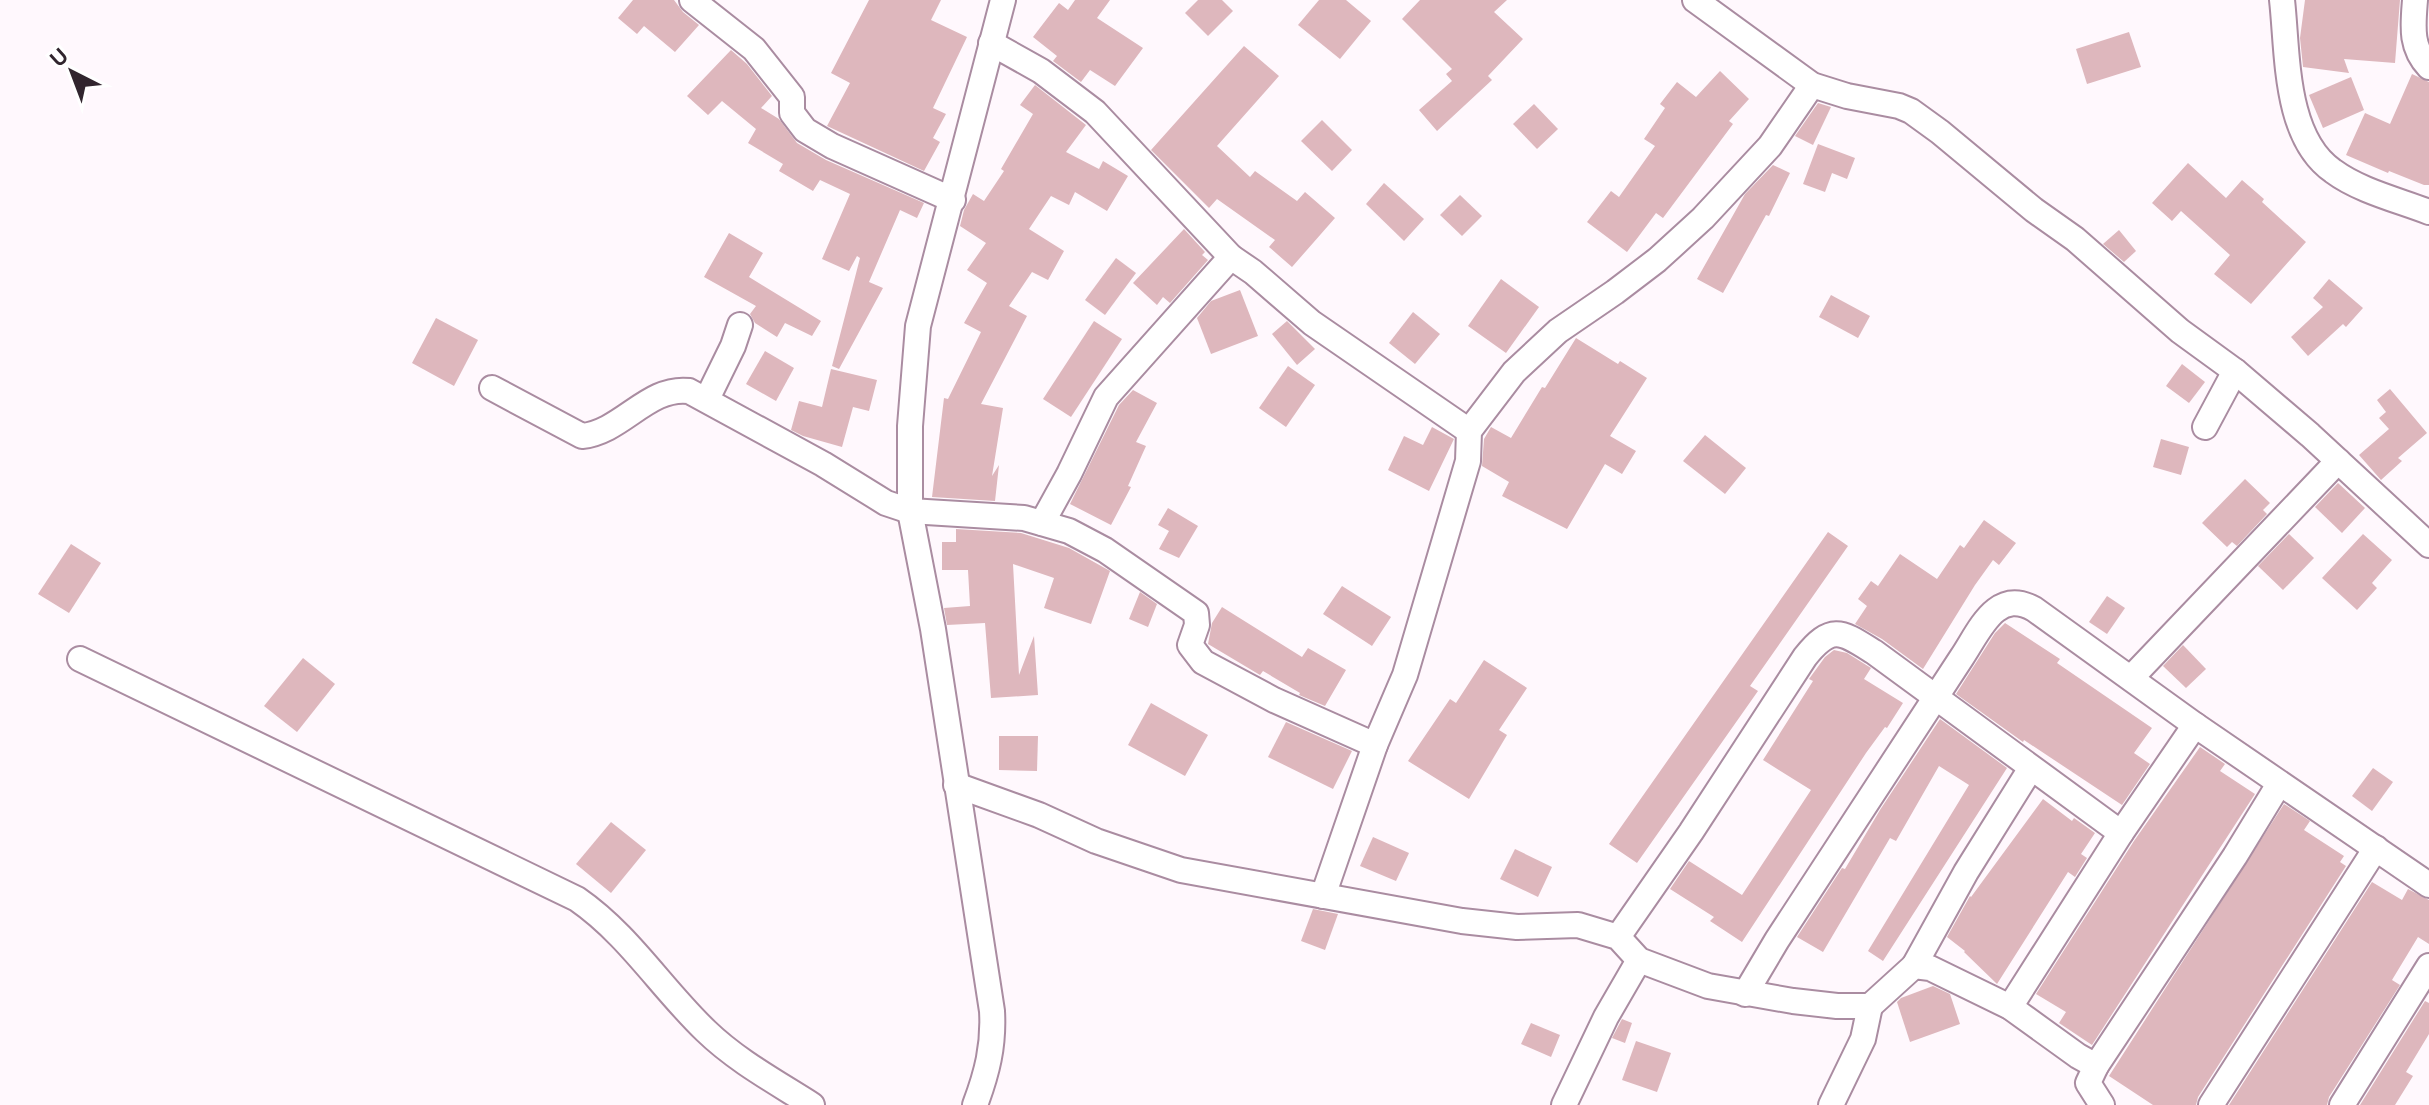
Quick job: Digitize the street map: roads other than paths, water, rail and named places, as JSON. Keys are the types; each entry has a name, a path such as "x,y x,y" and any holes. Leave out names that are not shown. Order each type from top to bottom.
{"street":[{"path":"692,0 754,49 792,97 792,113 805,130 832,146 953,200"},
{"path":"975,1105 991,1055 993,1023 933,629 910,511 910,426 918,326 1003,0"},
{"path":"1695,0 1812,85 1911,111 2075,239 2180,331 2235,371 2429,545"},
{"path":"2282,0 2294,111 2316,157 2334,173 2429,212"},
{"path":"2415,0 2414,42 2419,57 2429,67"},
{"path":"991,43 1041,71 1095,112 1231,257 1312,323 1469,431"},
{"path":"1323,896 1375,745 1405,675 1444,534 1468,461 1469,431 1514,372 1534,352 1558,331 1657,260 1714,207 1770,146 1812,85"},
{"path":"1042,523 1106,397 1231,257"},
{"path":"707,399 740,325"},
{"path":"2205,427 2235,371"},
{"path":"492,388 582,436 598,434 656,396 674,389 689,391 823,464 879,500 910,511 1024,518 1069,531 1105,550 1190,608 1197,619 1190,645 1203,662 1274,700 1375,745"},
{"path":"2131,678 2338,461"},
{"path":"1745,994 1777,940 1992,613 2011,602 2020,602 2034,609 2279,784 2429,885"},
{"path":"1618,937 1820,639 1833,634 1847,635 1874,652 2121,833"},
{"path":"80,659 577,899 616,929 706,1031 749,1065 812,1105"},
{"path":"2010,1007 2121,833 2195,725"},
{"path":"1831,1105 1863,1039 1870,1006 1914,966 1966,872 2031,768"},
{"path":"2102,1105 2088,1083 2096,1066 2279,784"},
{"path":"956,785 1016,806 1096,841 1181,870 1462,921 1517,927 1578,925 1618,937 1639,960 1708,986 1837,1006 1870,1006"},
{"path":"2211,1105 2376,848"},
{"path":"1564,1105 1606,1017 1639,960"},
{"path":"1914,966 1930,968 2010,1007 2096,1066"},
{"path":"2342,1105 2429,966"}]}
